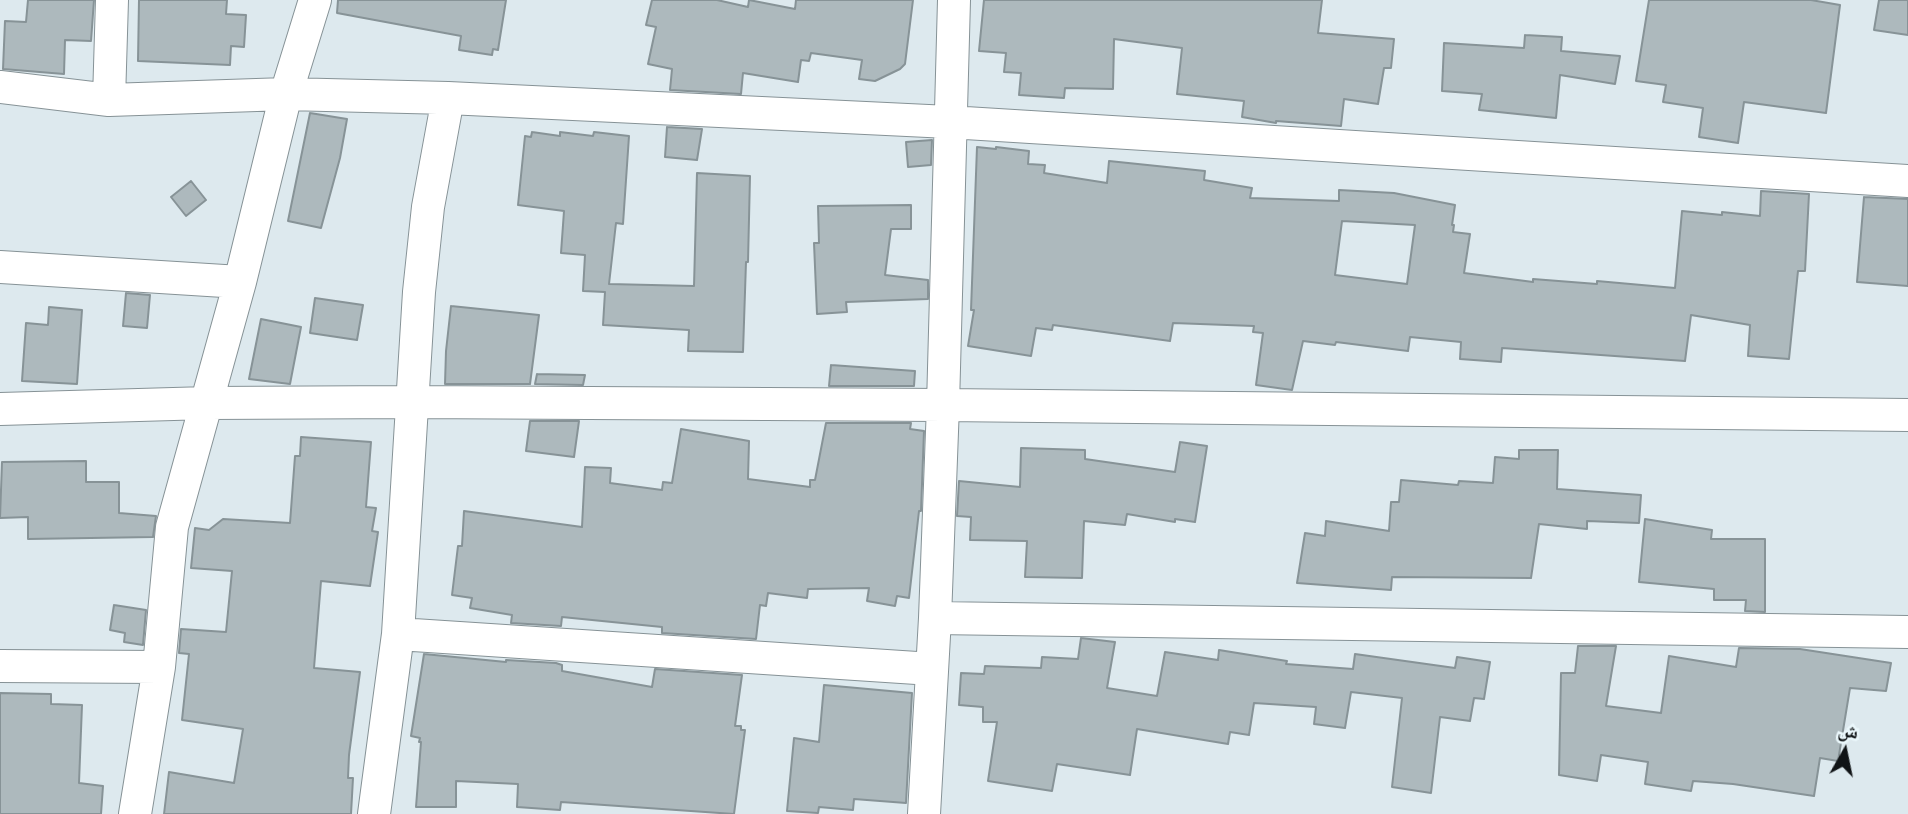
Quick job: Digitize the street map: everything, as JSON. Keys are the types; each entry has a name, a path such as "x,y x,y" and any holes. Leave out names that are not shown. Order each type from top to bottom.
{"street":[{"path":"109,100 112,0"},
{"path":"135,814 159,667 172,527 240,282 286,94 314,0"},
{"path":"924,814 943,405 954,0"},
{"path":"0,87 109,100 286,94 949,122 1908,181"},
{"path":"374,814 398,634 419,292 427,220 448,99"},
{"path":"0,267 240,282"},
{"path":"0,409 208,403 412,402 1908,415"},
{"path":"935,618 1908,632"},
{"path":"398,634 932,669"},
{"path":"0,666 159,667"}],"building":[{"path":"28,0 94,0 91,41 65,40 64,74 3,69 5,21 26,22"},
{"path":"139,0 227,0 226,14 246,15 244,47 231,46 230,65 138,61"},
{"path":"338,0 506,0 498,50 493,49 492,55 459,50 461,36 337,13"},
{"path":"652,0 717,0 748,7 749,0 795,9 796,0 913,0 905,64 900,69 875,81 859,79 862,60 811,53 809,61 801,60 798,82 743,73 741,94 670,90 672,69 648,64 656,27 646,25"},
{"path":"984,0 1322,0 1318,33 1394,39 1391,68 1384,68 1378,104 1344,99 1341,126 1276,123 1242,117 1244,101 1177,94 1182,48 1114,39 1113,89 1065,88 1064,98 1019,95 1021,73 1004,72 1006,53 979,51"},
{"path":"1649,0 1811,0 1840,5 1826,113 1744,102 1738,143 1699,137 1703,108 1663,102 1666,85 1636,81"},
{"path":"1879,0 1908,0 1908,35 1874,30"},
{"path":"1525,35 1562,37 1561,51 1620,56 1615,84 1560,75 1556,118 1479,110 1482,94 1442,91 1444,43 1524,48"},
{"path":"310,113 347,119 340,158 321,228 288,221"},
{"path":"667,127 702,129 697,160 665,157"},
{"path":"532,132 560,136 560,132 593,136 594,132 629,136 623,224 616,223 609,284 694,286 697,173 750,176 743,352 688,351 689,330 603,325 605,292 583,291 585,255 561,253 564,211 518,205 525,136 531,137"},
{"path":"932,140 931,165 908,167 906,142"},
{"path":"977,147 1029,151 1028,164 1045,165 1044,173 1107,183 1109,161 1205,171 1204,180 1252,188 1250,198 1339,201 1339,190 1394,193 1455,205 1453,232 1470,234 1464,273 1533,282 1533,279 1597,284 1597,281 1675,288 1682,211 1760,216 1761,191 1809,194 1805,271 1798,271 1789,359 1748,356 1750,325 1691,315 1685,361 1502,348 1501,362 1460,359 1461,342 1410,337 1408,351 1336,342 1335,345 1303,341 1292,390 1256,385 1263,333 1253,332 1254,326 1173,323 1170,341 1053,325 1052,330 1036,328 1031,356 968,346 974,310 971,310","holes":["1342,221 1415,225 1407,284 1335,275"]},
{"path":"191,181 206,200 186,216 171,197"},
{"path":"1864,197 1908,199 1908,286 1857,282"},
{"path":"911,205 911,229 891,229 885,275 928,280 928,299 846,302 847,312 817,314 814,243 819,243 818,206"},
{"path":"126,293 150,295 147,328 123,326"},
{"path":"315,298 363,305 357,340 310,333"},
{"path":"451,306 539,315 530,384 445,384"},
{"path":"49,307 82,310 77,384 22,381 26,323 48,325"},
{"path":"261,319 301,327 290,384 249,379"},
{"path":"831,365 915,371 914,386 829,386"},
{"path":"537,374 585,375 583,385 535,384"},
{"path":"530,421 579,421 574,457 526,451"},
{"path":"826,423 911,423 910,429 924,431 921,511 909,598 897,596 895,606 867,601 869,588 808,589 807,598 768,593 766,606 760,605 756,639 662,633 662,627 562,617 561,626 511,623 512,615 470,608 472,598 452,595 458,546 462,546 464,511 582,527 585,467 611,468 610,483 662,490 663,482 672,483 681,429 749,441 748,479 810,487 810,480 815,480"},
{"path":"301,437 371,442 366,507 376,508 372,531 378,532 370,586 321,581 314,668 360,672 349,755 348,778 353,778 351,814 164,814 169,772 234,783 243,729 182,720 189,654 179,653 181,629 226,632 232,571 191,568 195,528 209,530 223,519 290,523 295,456 300,456"},
{"path":"1180,442 1207,446 1195,522 1175,519 1175,522 1127,514 1125,525 1084,521 1082,578 1025,577 1027,541 970,540 971,517 957,516 959,481 1020,487 1021,448 1085,450 1085,459 1175,472"},
{"path":"1519,450 1558,450 1557,489 1641,495 1639,523 1587,521 1587,529 1539,524 1531,578 1392,577 1391,590 1297,583 1305,533 1325,536 1326,521 1389,531 1391,502 1399,502 1401,480 1458,485 1459,481 1493,483 1495,457 1519,459"},
{"path":"86,461 86,482 119,482 119,513 156,516 153,537 28,539 28,517 0,518 2,462"},
{"path":"1645,519 1712,530 1711,539 1765,539 1765,612 1745,611 1746,600 1714,600 1714,589 1639,582"},
{"path":"114,605 146,610 143,645 124,642 125,633 110,630"},
{"path":"1081,638 1115,642 1107,688 1157,696 1165,652 1218,660 1219,650 1287,661 1286,664 1353,669 1355,654 1455,668 1457,657 1490,662 1484,699 1474,698 1470,721 1440,717 1431,793 1392,787 1402,698 1351,692 1345,728 1314,724 1316,707 1254,703 1249,735 1230,732 1228,744 1137,729 1130,775 1057,764 1052,791 988,781 997,722 983,722 983,707 959,705 961,673 984,674 985,666 1041,668 1042,657 1078,659"},
{"path":"1578,646 1616,646 1606,706 1661,713 1669,656 1736,667 1739,648 1800,649 1891,663 1886,691 1850,688 1838,761 1820,758 1814,796 1693,781 1691,791 1645,784 1648,762 1601,755 1597,781 1559,775 1561,673 1575,673"},
{"path":"424,654 506,662 556,663 562,665 562,671 652,687 655,669 742,675 735,726 741,726 741,730 745,730 734,814 561,802 560,810 517,807 518,784 456,781 456,807 416,807 421,742 420,738 411,736"},
{"path":"824,685 912,693 906,803 854,799 853,810 819,807 818,813 787,811 794,738 819,742"},
{"path":"0,693 51,694 51,704 82,705 79,783 103,786 101,814 0,814"}]}
